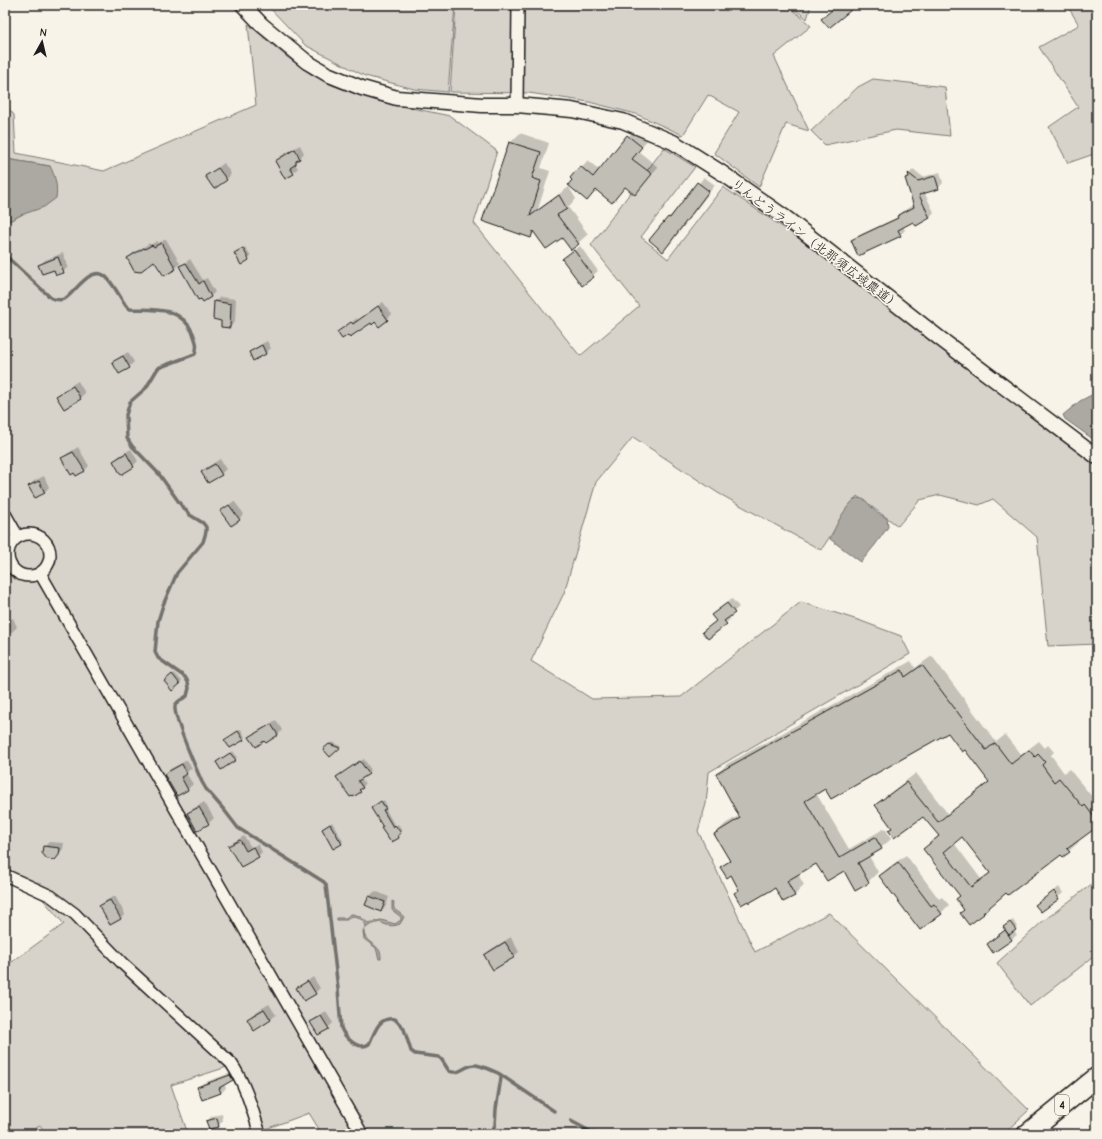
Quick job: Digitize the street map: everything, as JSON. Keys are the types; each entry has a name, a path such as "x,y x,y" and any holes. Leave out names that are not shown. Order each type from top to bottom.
{"highway":[{"name":"4","path":"1027,1134 1097,1077"}],"street":[{"name":"りんどうライン（北那須広域農道）","path":"244,5 262,25 307,62 326,74 362,88 397,98 482,105 517,105 572,110 623,121 673,142 722,173 786,218 938,338 1097,457"},
{"path":"517,105 518,5"},
{"path":"5,514 18,537"},
{"path":"23,534 37,535 43,538 47,544 50,556 49,563 40,573 34,576 19,574 9,564 8,549 11,542 18,537 23,534"},
{"path":"40,573 362,1134"},
{"path":"5,875 51,896 75,914 123,964 231,1063 241,1078 248,1095 260,1134"}],"shaded area":[{"path":"455,5 448,92 414,89 365,76 305,45 268,6"},
{"path":"456,5 788,5 811,26 774,56 809,131 786,124 759,187 714,153 739,112 708,95 683,135 636,114 589,102 529,93 450,92"},
{"path":"790,5 811,5 807,19"},
{"path":"1067,5 1097,5 1097,153 1068,163 1049,127 1078,107 1039,47 1079,25"},
{"path":"248,24 287,57 311,74 332,85 378,101 450,116 497,151 474,223 580,356 639,306 591,245 664,148 695,167 641,237 668,259 723,187 824,255 1097,465 1097,644 1048,646 1037,537 993,499 979,505 940,495 920,500 898,526 857,496 821,550 718,493 633,437 596,482 564,593 531,661 592,699 681,697 801,602 861,621 901,636 910,654 709,772 706,804 698,831 755,952 829,913 1029,1110 1003,1134 322,1134 309,1113 263,1130 227,1067 171,1085 188,1134 46,1134 40,1125 29,1134 5,1134 5,967 64,924 40,896 5,877 5,223 21,215 50,166 5,160 5,104 14,115 16,153 104,171 256,105"},
{"path":"873,79 945,87 950,136 896,130 825,145 811,131 858,87"},
{"path":"5,160 50,166 55,177 57,189 56,198 44,207 21,215 5,223"},
{"path":"1097,392 1097,442 1065,419 1063,415 1080,401"},
{"path":"856,498 865,500 876,512 887,518 888,527 861,562 830,539 844,512"},
{"path":"1097,880 1097,954 1030,1006 997,963 1042,922"},
{"path":"392,901 394,902 394,908 404,917 400,924 390,926 380,922 368,927 364,931 368,941 380,951 381,959 379,959 376,948 364,939 363,931 366,925 361,919 351,916 347,920 337,920 337,918 346,918 350,914 353,914 368,923 381,920 395,924 401,920 401,917 392,910"}],"building":[{"path":"838,5 857,5 829,28 821,19"},
{"path":"627,135 642,147 632,159 652,174 635,195 625,187 612,203 596,190 587,201 568,185 572,180 570,178 580,166 593,177"},
{"path":"509,142 541,152 532,178 541,181 530,216 559,195 567,209 557,215 579,244 571,250 562,238 546,249 533,231 531,238 482,221"},
{"path":"295,149 300,159 290,168 294,174 285,179 275,161"},
{"path":"218,168 227,180 214,189 205,176"},
{"path":"908,173 918,181 935,176 939,189 919,195 930,218 916,226 913,222 898,230 901,236 858,256 851,240 898,218 897,216 914,207 905,178 909,177"},
{"path":"697,182 709,191 663,252 649,240 668,217 670,218"},
{"path":"161,243 176,269 164,276 154,261 140,272 134,271 127,258 144,248 145,249 152,245 154,247"},
{"path":"243,248 249,260 241,265 234,253"},
{"path":"574,250 594,277 582,286 562,259"},
{"path":"58,257 64,273 56,275 54,270 42,274 38,265"},
{"path":"186,263 199,284 203,281 211,297 203,302 201,299 198,300 179,266"},
{"path":"214,301 231,304 230,328 221,327 221,321 213,319"},
{"path":"378,306 388,320 379,327 375,322 372,325 371,323 350,337 348,335 342,339 337,332 351,322 353,324"},
{"path":"262,345 266,354 253,361 249,352"},
{"path":"123,356 130,368 119,374 112,362"},
{"path":"73,386 81,399 64,409 56,396"},
{"path":"73,452 85,471 76,476 74,473 71,475 61,458"},
{"path":"126,453 134,467 121,475 113,461"},
{"path":"215,464 222,475 208,483 201,472"},
{"path":"39,481 45,493 35,498 28,486"},
{"path":"229,505 240,520 231,526 220,511"},
{"path":"727,603 735,613 724,621 727,624 708,639 702,632 716,621 711,615"},
{"path":"922,665 986,750 995,743 1011,764 1029,750 1035,757 1038,754 1045,762 1042,765 1054,782 1059,778 1083,807 1085,805 1097,821 1097,827 1067,849 1070,852 1063,857 1061,855 1008,895 1006,893 983,913 984,914 969,925 960,913 964,910 956,899 960,896 923,849 939,836 923,817 894,838 888,830 892,828 875,805 906,782 938,822 989,782 965,750 962,752 948,733 831,799 825,789 805,801 839,858 875,837 882,849 858,863 869,883 855,891 844,871 827,881 816,864 787,881 795,896 783,902 775,888 749,903 748,901 741,905 734,893 739,890 731,875 727,878 720,867 730,861 714,834 740,818 716,774 902,670 905,677","holes":["962,837 990,873 971,887 944,852"]},
{"path":"172,674 180,684 172,691 164,681"},
{"path":"271,724 278,735 266,743 264,741 256,747 249,737"},
{"path":"238,731 244,740 230,748 224,740"},
{"path":"329,744 340,748 330,757 323,749"},
{"path":"230,753 236,760 221,770 216,762"},
{"path":"360,761 369,774 358,781 363,788 359,790 361,792 353,797 350,797 336,777"},
{"path":"182,764 187,774 181,777 188,790 177,796 164,774"},
{"path":"381,801 386,809 383,810 393,827 395,825 401,833 398,835 399,838 392,842 381,828 383,827 371,808"},
{"path":"199,807 209,824 197,831 187,813"},
{"path":"330,824 342,844 333,849 322,829"},
{"path":"240,840 246,851 253,847 259,857 241,867 228,846"},
{"path":"43,846 60,848 59,855 55,860 47,859 42,853"},
{"path":"898,862 931,906 934,904 942,914 920,930 879,876"},
{"path":"1054,891 1059,899 1041,912 1035,905"},
{"path":"369,896 385,902 381,912 365,905"},
{"path":"110,900 121,919 110,925 99,906"},
{"path":"1010,922 1016,930 1009,935 1003,927"},
{"path":"1005,930 1012,940 993,953 987,944"},
{"path":"505,942 515,957 493,970 484,955"},
{"path":"308,981 316,994 304,1001 296,988"},
{"path":"264,1009 271,1020 254,1031 247,1019"},
{"path":"321,1016 329,1029 318,1035 310,1022"},
{"path":"230,1075 233,1080 219,1088 221,1093 202,1100 197,1087"},
{"path":"217,1118 219,1127 209,1129 206,1121"}],"waterway":[{"path":"5,122 8,131 5,140"},
{"path":"5,255 51,298 58,300 64,299 91,275 102,275 111,282 126,306 130,309 158,310 174,314 188,324 193,333 196,341 195,354 158,368 146,388 130,402 126,415 127,438 132,446 159,474 190,515 203,523 206,527 203,542 177,573 163,605 158,621 155,652 158,658 185,677 188,682 189,688 187,696 178,701 175,706 175,712 181,732 206,789 238,828 324,882 326,885 341,1028 346,1036 357,1045 365,1046 369,1044 381,1022 389,1019 395,1019 404,1029 411,1051 415,1054 439,1057 449,1071 453,1072 476,1065 487,1068 501,1075 495,1125 490,1134"},
{"path":"501,1075 554,1111"},
{"path":"571,1121 595,1134"}]}
